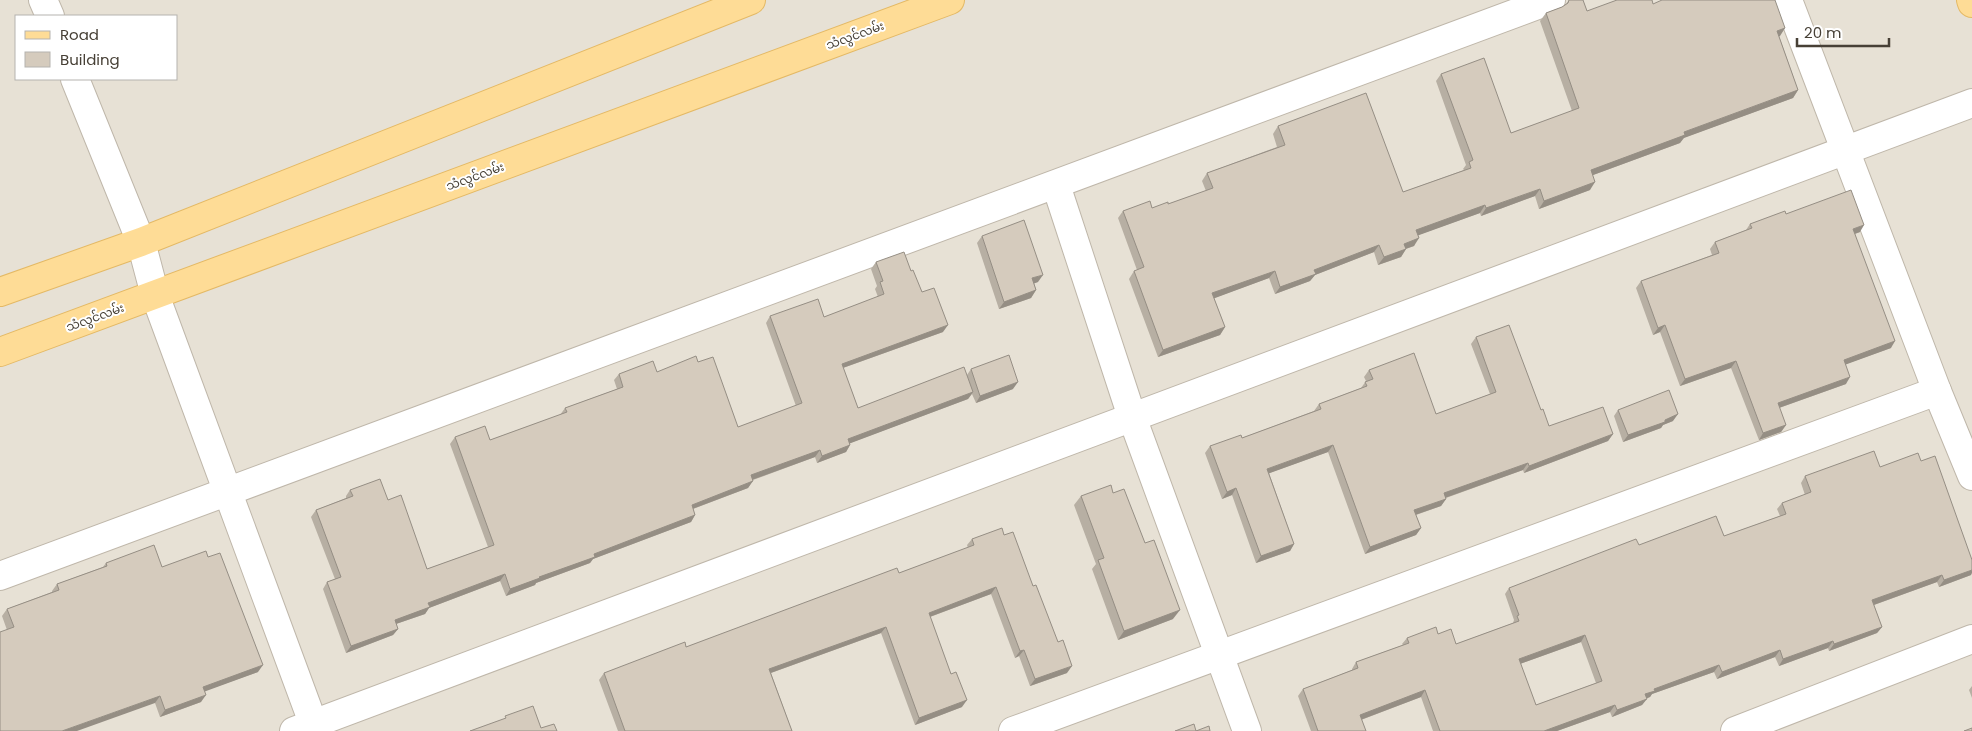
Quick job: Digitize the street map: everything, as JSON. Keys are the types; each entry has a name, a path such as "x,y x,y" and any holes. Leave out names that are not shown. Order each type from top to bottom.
{"main road":[{"path":"0,292 141,242 751,0"},
{"name":"သံလွင်လမ်း","path":"0,352 950,0"}],"street":[{"path":"43,0 50,15"},
{"path":"0,576 1551,0"},
{"path":"1788,0 1937,391 1972,476"},
{"path":"75,80 141,242 155,295 228,491 308,729 1972,102"},
{"path":"1056,185 1132,417 1247,731"},
{"path":"1013,731 1937,391"},
{"path":"1735,731 1972,639"}],"shaded area":[{"path":"0,0 1972,0 1972,731 0,731"}],"building":[{"path":"1569,0 1583,0 1587,11 1617,0 1652,0 1653,4 1662,0 1775,0 1785,28 1777,31 1798,90 1684,132 1685,135 1591,170 1595,182 1544,201 1540,189 1486,208 1485,205 1416,230 1419,238 1404,244 1406,249 1384,257 1379,245 1314,270 1316,274 1280,287 1275,271 1212,293 1225,327 1163,350 1134,271 1144,267 1123,211 1150,201 1152,208 1168,202 1168,204 1213,188 1207,173 1285,145 1278,126 1366,93 1403,192 1471,168 1469,162 1473,160 1441,74 1484,58 1511,133 1579,108 1546,13 1562,7"},
{"path":"1851,190 1864,225 1853,229 1895,341 1844,360 1850,377 1778,403 1786,425 1763,433 1736,361 1685,379 1665,325 1658,328 1641,281 1719,253 1715,242 1752,228 1750,224 1785,211 1786,214"},
{"path":"1024,220 1043,275 1032,278 1036,290 1004,302 982,236"},
{"path":"904,252 922,292 934,288 948,325 842,364 858,408 964,367 973,392 848,439 850,445 822,456 820,450 751,475 753,481 692,505 695,515 594,554 595,557 510,589 505,574 428,603 430,607 395,620 398,629 351,646 327,582 341,577 316,510 353,496 350,490 380,479 388,500 401,495 427,569 494,545 455,437 485,426 490,440 567,412 565,408 623,387 619,374 653,361 657,372 696,356 698,362 713,357 738,427 802,403 770,316 818,299 824,317 884,294 880,282 883,281 876,262"},
{"path":"1509,325 1541,410 1543,409 1549,426 1603,407 1613,434 1529,466 1528,463 1444,493 1446,499 1414,510 1421,528 1370,547 1333,445 1267,469 1294,544 1261,556 1236,488 1227,492 1210,446 1241,435 1242,438 1321,409 1319,404 1367,386 1365,382 1373,379 1369,370 1414,353 1436,414 1496,392 1476,337"},
{"path":"1009,355 1018,382 980,396 971,369"},
{"path":"1669,390 1678,414 1665,420 1665,422 1628,435 1618,410"},
{"path":"1874,451 1880,467 1918,453 1921,461 1935,456 1972,560 1972,570 1944,580 1942,575 1872,600 1882,627 1834,644 1833,641 1783,659 1780,650 1722,672 1719,665 1654,689 1655,691 1645,694 1647,699 1617,710 1615,705 1544,731 1440,731 1425,690 1360,715 1366,731 1318,731 1303,689 1358,668 1356,662 1409,643 1407,638 1436,627 1438,634 1451,629 1456,644 1519,621 1517,616 1519,615 1509,588 1636,539 1639,545 1716,516 1724,536 1786,514 1782,503 1811,492 1805,476","holes":["1585,635 1602,681 1536,705 1519,659"]},
{"path":"1111,485 1113,493 1124,489 1145,543 1154,540 1180,610 1124,631 1098,560 1104,558 1081,496"},
{"path":"1002,528 1004,535 1013,532 1033,586 1036,585 1058,642 1063,640 1072,666 1035,679 1024,650 1020,651 996,587 929,613 951,674 956,672 967,700 919,718 886,627 769,669 792,731 625,731 604,673 685,642 686,647 897,568 899,573 974,545 972,539"},
{"path":"154,545 162,567 206,551 208,557 220,553 263,665 203,687 206,695 165,710 160,696 62,731 0,731 0,632 14,627 7,609 59,590 57,584 107,566 106,563"},
{"path":"533,706 541,728 554,724 557,731 470,731 506,718 505,716"},
{"path":"1194,724 1196,731 1175,731"},
{"path":"1209,726 1210,731 1196,731"}]}
